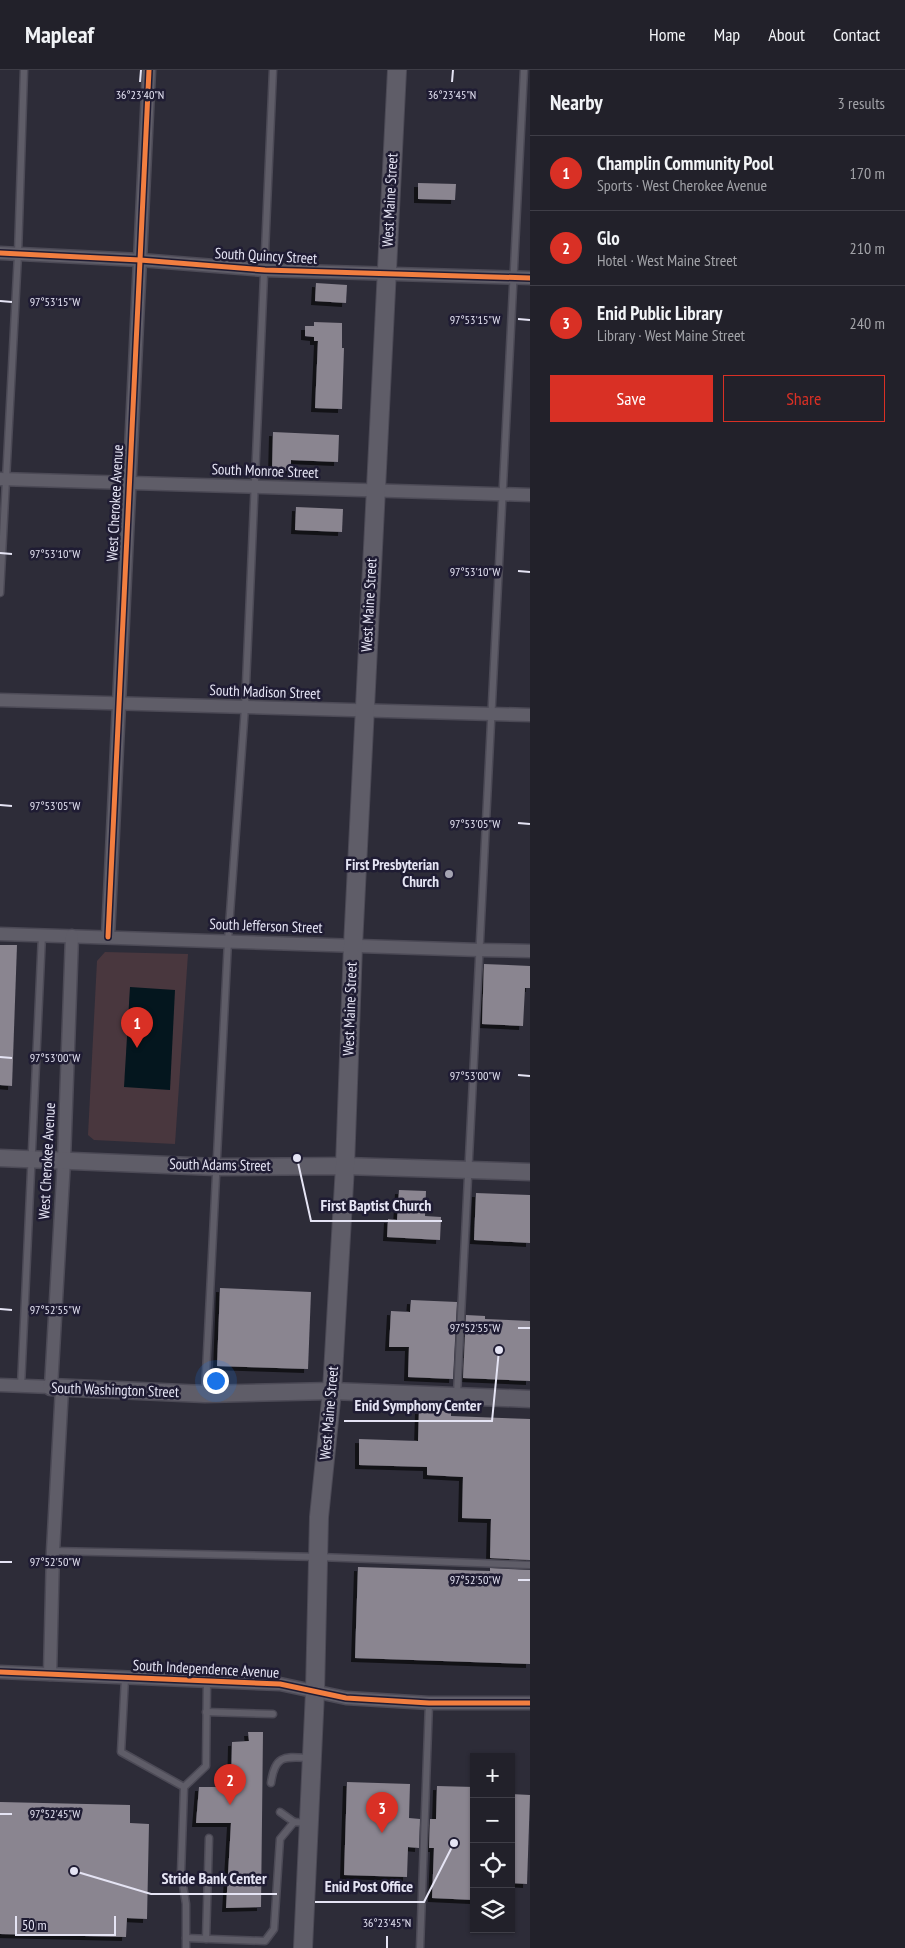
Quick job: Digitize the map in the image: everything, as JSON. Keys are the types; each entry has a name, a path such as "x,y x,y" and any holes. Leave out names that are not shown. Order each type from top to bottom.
{"main road":[{"name":"West Maine Street","path":"303,1948 301,1822 312,1758 319,1517 332,1391 345,1166 352,946 397,70"}],"street":[{"name":"West Cherokee Avenue","path":"108,937 149,70"},
{"name":"South Quincy Street","path":"0,253 140,260 265,270 512,279 530,278"},
{"name":"South Monroe Street","path":"3,479 530,495"},
{"name":"South Madison Street","path":"0,700 530,715"},
{"name":"South Jefferson Street","path":"0,934 530,951"},
{"name":"West Cherokee Avenue","path":"50,1674 57,1388 72,936"},
{"name":"South Adams Street","path":"0,1158 216,1167 345,1166 530,1172"},
{"name":"South Washington Street","path":"0,1385 205,1394 332,1391 530,1399"},
{"name":"South Independence Avenue","path":"0,1672 280,1684 339,1698 429,1703 530,1704"}],"lane":[{"path":"0,593 3,479 18,254 24,70"},
{"path":"205,1394 228,942 245,707 273,70"},
{"path":"457,1396 524,70"},
{"path":"21,1386 30,1159 42,935"},
{"path":"53,1551 319,1557 530,1565"},
{"path":"125,1678 121,1752 184,1787"},
{"path":"186,1948 186,1904 181,1873 184,1787 206,1766 207,1681"},
{"path":"420,1948 429,1703"},
{"path":"206,1712 273,1714"},
{"path":"271,1782 272,1772 281,1758 312,1758"},
{"path":"186,1938 265,1940 274,1929 280,1839 301,1822 280,1812"},
{"path":"206,1939 209,1838"}],"shaded area":[{"path":"105,952 188,954 175,1144 94,1140 88,1135 97,961"}],"water":[{"path":"130,987 175,990 170,1090 124,1087"}],"building":[{"path":"418,183 456,184 455,200 418,199"},
{"path":"316,283 347,285 346,303 315,301"},
{"path":"314,322 342,323 342,348 344,348 342,409 315,408 318,341 314,341 314,337 305,336 305,326 314,326"},
{"path":"273,432 339,435 338,462 291,460 291,471 272,470"},
{"path":"296,507 343,509 342,532 295,530"},
{"path":"0,945 17,945 12,1086 0,1085"},
{"path":"484,964 530,966 530,988 525,988 523,1026 482,1024"},
{"path":"399,1190 426,1191 425,1216 441,1217 440,1240 387,1237 388,1219 397,1220"},
{"path":"476,1193 530,1195 530,1243 474,1240"},
{"path":"220,1288 311,1292 308,1369 217,1366"},
{"path":"411,1300 457,1302 453,1379 408,1377 409,1347 389,1347 391,1311 410,1312"},
{"path":"466,1315 485,1316 485,1319 530,1321 530,1381 463,1378"},
{"path":"419,1410 451,1411 451,1416 530,1419 530,1560 490,1558 491,1519 462,1518 463,1477 427,1475 427,1467 359,1465 359,1439 418,1441"},
{"path":"358,1567 490,1571 490,1568 530,1570 530,1664 355,1658"},
{"path":"248,1732 263,1732 261,1907 226,1908 231,1823 196,1823 199,1787 231,1787 232,1742 249,1741"},
{"path":"347,1782 410,1784 409,1818 420,1819 419,1848 408,1847 407,1877 344,1875"},
{"path":"437,1786 470,1787 470,1900 432,1898 434,1848 429,1848 430,1819 436,1819"},
{"path":"515,1794 530,1795 527,1884 515,1883"},
{"path":"0,1802 130,1805 130,1823 149,1824 147,1919 127,1918 126,1937 0,1934"}],"cycle path":[{"path":"108,937 149,70"},
{"path":"0,253 140,260 265,270 530,278"},
{"path":"0,1672 280,1684 346,1698 429,1703 530,1703"}],"place":[{"name":"First Presbyterian Church","path":"449,874"},
{"name":"Champlin Community Pool","path":"137,1048"},
{"name":"First Baptist Church","path":"297,1158"},
{"name":"Enid Symphony Center","path":"499,1350"},
{"name":"Glo","path":"230,1805"},
{"name":"Enid Public Library","path":"382,1833"},
{"name":"Enid Post Office","path":"454,1843"},
{"name":"Stride Bank Center","path":"74,1871"}]}
